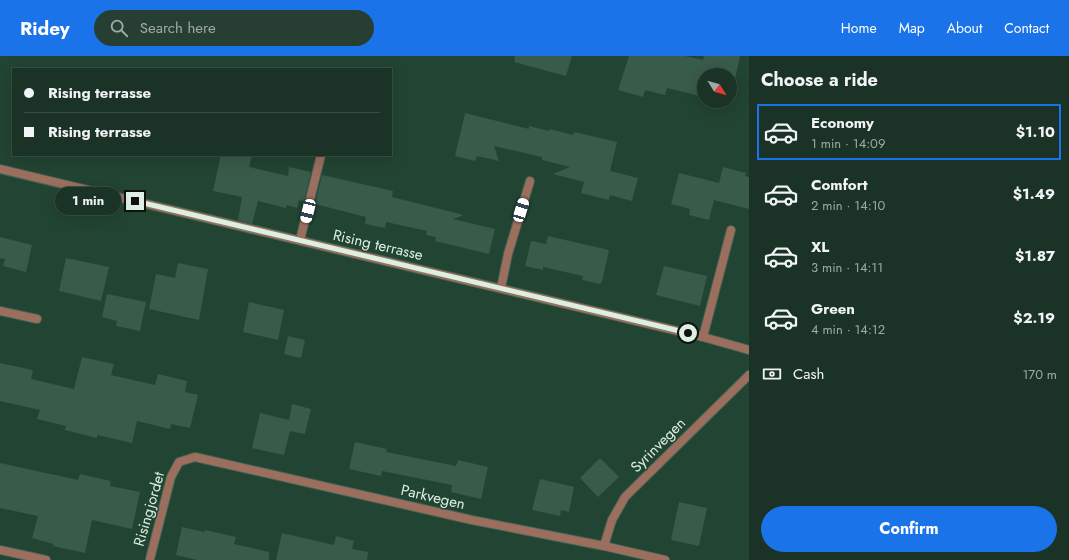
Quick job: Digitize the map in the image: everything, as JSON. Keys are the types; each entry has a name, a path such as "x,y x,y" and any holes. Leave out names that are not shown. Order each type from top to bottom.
{"street":[{"path":"300,240 321,156"},
{"name":"Rising terrasse","path":"0,169 501,288 703,337 749,350"},
{"path":"501,288 508,254 530,181"},
{"path":"703,337 731,230"},
{"path":"0,311 38,319"},
{"name":"Syrinvegen","path":"604,546 612,520 625,497 749,375"},
{"name":"Parkvegen","path":"196,457 472,520 604,546 665,560"},
{"name":"Risingjordet","path":"151,559 171,477 179,462 196,457"},
{"path":"0,550 46,560"}],"building":[{"path":"515,56 572,56 566,76 514,62"},
{"path":"629,56 685,56 703,60 704,56 740,56 737,70 737,68 697,68 697,95 667,88 665,95 645,90 643,97 618,90"},
{"path":"465,113 529,129 529,126 549,131 550,129 573,135 574,132 617,142 610,171 638,178 632,201 610,195 609,200 581,193 584,182 553,174 570,167 542,160 542,157 494,146 499,161 477,156 475,161 455,156"},
{"path":"221,156 252,156 249,167 288,176 289,167 311,172 304,202 299,200 297,208 287,205 286,208 258,201 252,224 238,220 242,197 213,191"},
{"path":"723,167 746,173 745,176 749,177 749,209 714,200 709,220 689,215 690,209 671,204 679,173 719,183"},
{"path":"322,175 393,191 392,197 464,215 453,219 495,229 489,254 435,241 436,237 426,235 427,231 386,222 385,228 365,224 366,217 315,204"},
{"path":"548,236 609,250 602,282 600,284 582,280 583,276 543,267 543,270 525,266 531,241 546,244"},
{"path":"0,237 32,245 26,272 3,266 5,259 0,258"},
{"path":"66,258 109,267 101,301 59,291"},
{"path":"178,263 208,269 199,320 149,309 156,274 175,278"},
{"path":"664,266 707,276 700,306 656,295"},
{"path":"107,294 146,302 140,331 116,326 117,321 102,317"},
{"path":"249,302 284,310 278,340 243,332"},
{"path":"288,336 305,340 301,358 284,354"},
{"path":"82,357 114,364 111,375 155,385 158,374 187,381 185,392 198,395 190,428 171,424 170,429 137,421 132,443 97,435 97,438 65,430 66,426 37,419 40,410 0,401 0,363 33,370 31,379 74,389"},
{"path":"292,404 311,409 305,434 290,431 284,455 252,448 260,413 289,420"},
{"path":"355,442 387,449 386,452 456,466 458,460 488,467 481,499 451,492 452,485 382,471 381,476 349,469"},
{"path":"600,458 619,477 598,497 580,478"},
{"path":"0,463 78,480 80,474 111,481 110,486 140,492 132,529 92,520 85,553 53,546 53,544 32,538 38,516 0,508"},
{"path":"540,479 574,487 569,512 561,510 560,516 532,510"},
{"path":"679,502 707,508 699,546 671,540"},
{"path":"182,527 204,532 205,530 236,537 234,544 269,552 269,560 197,560 176,555"},
{"path":"282,533 334,545 336,536 354,541 352,549 368,552 367,560 276,560"}],"route":[{"path":"135,201 688,333"}]}
